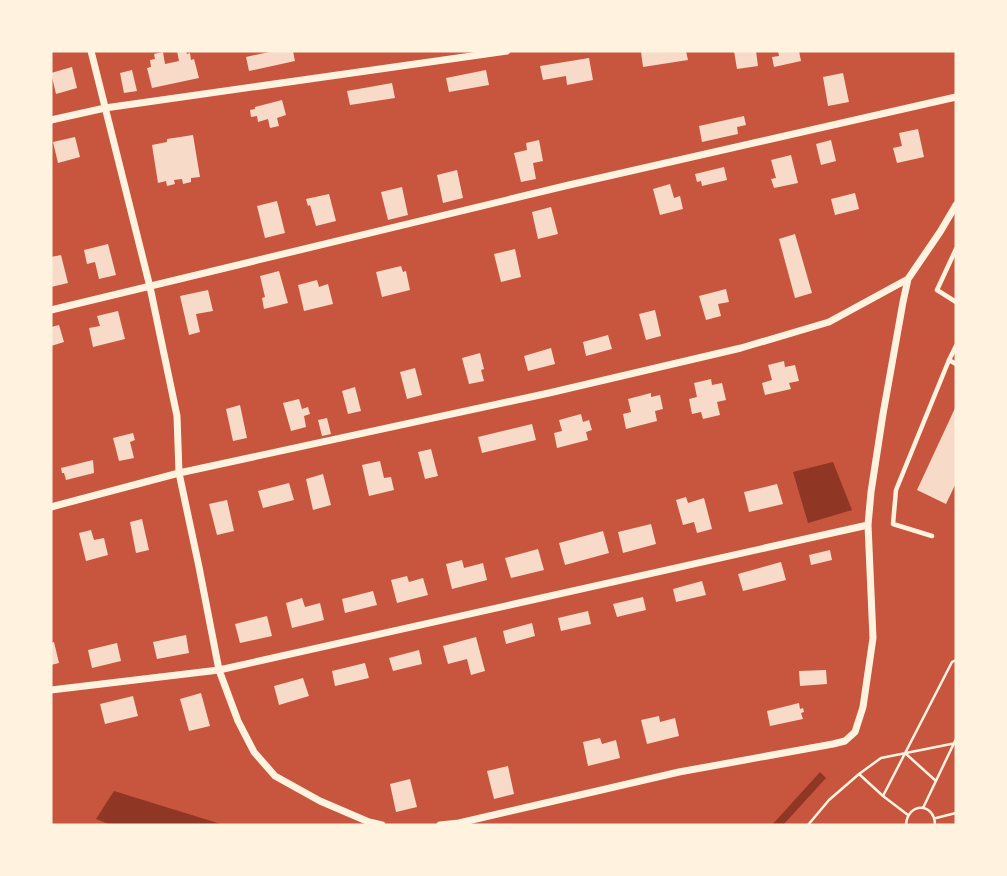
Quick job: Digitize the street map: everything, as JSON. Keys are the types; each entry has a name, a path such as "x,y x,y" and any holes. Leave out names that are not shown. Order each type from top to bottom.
{"street":[{"path":"91,51 149,287 177,416 179,473 219,670 238,721 254,752 275,776 320,801 382,825"},
{"path":"51,120 105,108 507,51"},
{"path":"51,310 555,189 956,97"},
{"path":"440,825 459,823 679,772 833,744 845,741 855,732 863,707 873,638 868,525 871,492 908,279 956,205"},
{"path":"51,507 179,473 549,393 741,348 829,323 908,279"},
{"path":"51,690 219,670 868,525"}],"lane":[{"path":"956,249 937,290 956,302"},
{"path":"932,536 893,524 896,490 956,346"},
{"path":"949,360 956,364"}],"path":[{"path":"883,796 952,662 956,660"},
{"path":"808,825 829,800 881,758 955,742"},
{"path":"923,808 955,742"},
{"path":"905,753 936,781"},
{"path":"859,774 908,815"},
{"path":"906,825 912,810 923,808 932,813 935,825"},
{"path":"935,818 956,813"}],"shaded area":[{"path":"833,462 852,510 808,523 793,472"},
{"path":"820,772 826,778 783,825 772,825"},
{"path":"114,791 224,825 111,825 96,819"}],"building":[{"path":"177,51 190,53 199,78 152,88 147,68 151,67 150,60 155,59 154,54 163,52 165,64 179,61"},
{"path":"274,51 293,51 295,61 249,71 246,57"},
{"path":"686,51 688,60 643,67 641,52"},
{"path":"734,51 756,51 758,66 737,69"},
{"path":"778,51 799,51 801,61 774,67 772,57 779,56"},
{"path":"589,58 593,80 567,85 566,76 543,80 540,66"},
{"path":"72,67 77,88 56,94 51,73"},
{"path":"132,70 137,91 124,93 120,73"},
{"path":"486,70 489,85 449,92 446,78"},
{"path":"843,73 849,102 828,106 823,77"},
{"path":"392,83 395,98 350,105 347,91"},
{"path":"282,100 286,115 277,118 279,126 270,128 268,119 258,122 257,116 251,117 250,110 255,107"},
{"path":"744,116 746,125 737,127 738,134 702,142 699,126"},
{"path":"918,129 924,157 897,163 893,148 902,146 899,133"},
{"path":"193,135 200,177 191,178 191,182 183,184 182,179 174,180 175,184 167,186 166,181 158,183 152,145 167,142 167,139"},
{"path":"75,137 80,157 58,163 53,142"},
{"path":"539,140 543,161 533,163 536,179 521,182 514,153 527,150 526,143"},
{"path":"831,140 836,161 821,165 816,144"},
{"path":"791,155 798,183 774,188 771,179 776,178 771,160"},
{"path":"724,167 727,180 702,186 701,181 697,182 695,174"},
{"path":"457,170 463,198 443,203 437,175"},
{"path":"670,184 674,198 680,196 683,209 660,215 653,189"},
{"path":"402,187 408,215 388,220 381,192"},
{"path":"855,193 859,209 835,215 831,199"},
{"path":"329,194 336,221 316,226 306,199"},
{"path":"277,201 285,233 265,238 257,206"},
{"path":"551,207 558,234 538,239 532,212"},
{"path":"795,234 812,293 795,298 779,239"},
{"path":"108,244 116,275 99,279 95,262 87,264 84,250"},
{"path":"515,249 521,277 501,282 494,254"},
{"path":"61,255 68,283 51,287 51,257"},
{"path":"401,266 403,272 406,271 410,290 382,297 376,272"},
{"path":"279,271 288,303 264,309 262,298 265,297 260,276"},
{"path":"317,280 319,287 328,284 333,304 304,311 298,285"},
{"path":"726,289 729,302 718,304 721,316 706,320 699,296"},
{"path":"208,290 213,311 196,314 200,332 189,335 180,296"},
{"path":"655,310 661,336 646,340 639,314"},
{"path":"118,311 125,339 93,347 89,328 100,326 97,316"},
{"path":"59,325 64,342 51,346 51,327"},
{"path":"608,335 612,349 586,356 583,342"},
{"path":"551,348 555,364 528,371 524,356"},
{"path":"480,353 484,381 469,384 462,358"},
{"path":"784,361 785,367 795,365 799,381 789,383 791,389 765,395 762,383 772,380 768,365"},
{"path":"415,368 422,395 407,399 400,372"},
{"path":"711,379 712,385 722,383 726,400 717,402 720,415 703,419 701,412 692,414 689,399 697,397 694,383"},
{"path":"355,387 361,411 348,414 342,391"},
{"path":"651,393 651,397 660,395 663,409 655,411 657,421 626,429 623,414 631,412 628,399"},
{"path":"299,399 302,409 308,407 310,414 304,416 306,427 291,431 283,403"},
{"path":"240,405 247,438 233,441 226,409"},
{"path":"956,406 956,483 946,504 917,490"},
{"path":"581,414 583,422 589,420 592,430 586,432 588,440 557,448 554,433 562,431 559,420"},
{"path":"327,418 331,434 322,436 318,420"},
{"path":"532,424 536,440 482,453 478,437"},
{"path":"133,433 135,440 130,442 134,458 119,461 113,438"},
{"path":"431,449 438,476 425,479 418,452"},
{"path":"93,460 94,473 66,480 62,473 61,468"},
{"path":"380,461 384,478 391,477 394,490 369,496 362,465"},
{"path":"323,474 331,505 313,510 306,479"},
{"path":"289,483 294,500 263,508 258,491"},
{"path":"777,484 783,504 749,512 744,492"},
{"path":"686,497 688,503 704,498 712,529 697,533 694,522 683,525 676,500"},
{"path":"227,500 234,531 217,535 209,504"},
{"path":"142,519 149,550 136,553 130,522"},
{"path":"651,524 656,544 623,553 618,532"},
{"path":"91,530 94,540 104,538 108,555 86,561 79,533"},
{"path":"603,531 609,553 565,565 559,543"},
{"path":"538,549 544,570 511,578 505,558"},
{"path":"830,550 832,560 811,565 809,555"},
{"path":"462,560 464,568 483,563 487,580 452,589 446,564"},
{"path":"781,562 786,580 743,591 738,574"},
{"path":"407,576 409,582 423,578 428,595 397,603 391,580"},
{"path":"702,581 706,595 676,602 673,589"},
{"path":"373,591 377,605 345,613 342,599"},
{"path":"643,597 646,610 617,617 613,604"},
{"path":"302,598 305,607 320,603 324,620 292,628 286,603"},
{"path":"588,611 591,624 561,631 558,618"},
{"path":"267,616 272,636 240,643 235,624"},
{"path":"532,623 535,636 506,644 503,631"},
{"path":"186,635 189,653 157,659 153,642"},
{"path":"476,637 485,671 471,675 467,659 448,664 443,646"},
{"path":"54,642 59,663 51,665 51,643"},
{"path":"117,643 121,661 92,668 88,650"},
{"path":"419,650 422,664 393,671 389,658"},
{"path":"365,663 369,678 335,686 332,671"},
{"path":"826,670 827,684 800,686 799,671"},
{"path":"303,678 309,696 279,705 274,686"},
{"path":"201,693 210,726 189,731 180,699"},
{"path":"133,696 138,716 105,724 100,704"},
{"path":"799,703 804,712 801,713 803,719 770,726 767,711"},
{"path":"659,716 660,722 675,718 679,736 647,744 641,720"},
{"path":"600,738 602,744 616,740 620,758 588,766 583,742"},
{"path":"508,766 514,794 494,799 487,771"},
{"path":"410,779 417,807 396,812 390,784"}]}
